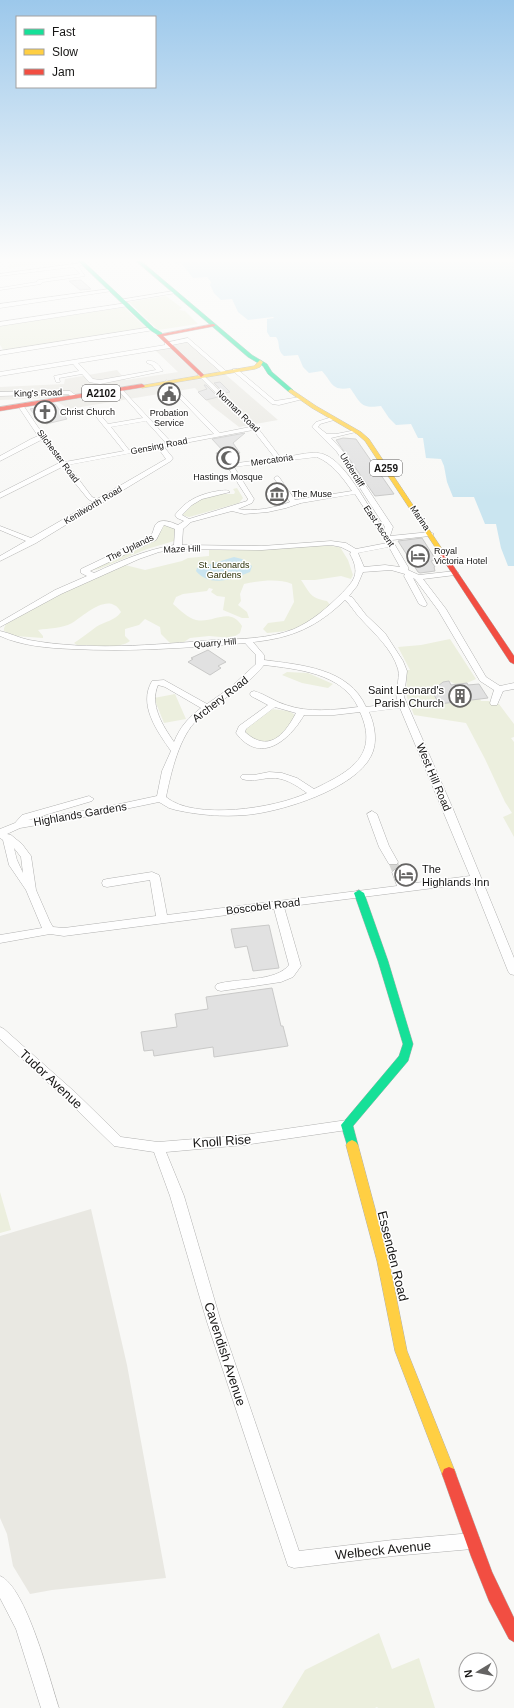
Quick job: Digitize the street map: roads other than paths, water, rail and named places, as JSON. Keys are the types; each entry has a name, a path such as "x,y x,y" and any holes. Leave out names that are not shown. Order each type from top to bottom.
{"main road":[{"name":"Norman Road","path":"165,341 201,375"},
{"name":"A259","path":"232,341 250,356 250,359 270,372 300,399"},
{"name":"A2102","path":"0,409 224,372 259,364"},
{"name":"Marina","path":"300,399 354,431 363,437 370,445 514,662"},
{"path":"347,1125 404,1058 408,1044 383,961 359,893"},
{"name":"Essenden Road","path":"347,1125 383,1261 401,1351 441,1450 472,1541 501,1611 514,1634"}],"street":[{"path":"0,353 78,341"},
{"path":"0,374 169,345 185,341"},
{"path":"189,341 224,372"},
{"path":"74,362 91,381 95,382 152,374 160,370 149,362"},
{"path":"235,370 274,403 300,399"},
{"path":"58,382 55,377 83,372"},
{"path":"152,374 164,382 219,435"},
{"name":"Norman Road","path":"201,375 256,428 279,459"},
{"path":"120,389 170,444"},
{"name":"King's Road","path":"0,394 68,392 75,397"},
{"name":"Silchester Road","path":"21,406 42,437 90,498 98,502"},
{"path":"92,408 128,452"},
{"name":"Undercliff","path":"332,418 315,425 340,451 388,527 388,539"},
{"path":"108,426 147,419"},
{"name":"Gensing Road","path":"0,496 63,464 256,428"},
{"path":"326,436 336,436 354,431"},
{"path":"0,459 33,440 42,437"},
{"name":"Kenilworth Road","path":"0,559 169,460 170,458 160,446"},
{"name":"Mercatoria","path":"232,509 248,504 251,499 230,467 232,465 315,455"},
{"name":"East Ascent","path":"315,455 322,455 328,459 357,492 388,539 423,604"},
{"path":"277,478 294,504"},
{"path":"189,521 179,517 178,515 190,501 203,496 227,492"},
{"path":"178,547 179,528 189,521 232,509 244,512 259,511 284,507 299,501 357,492"},
{"name":"The Uplands","path":"93,576 84,570 153,538 156,535 158,527 161,525 170,524 179,528"},
{"path":"0,528 33,541"},
{"path":"430,534 388,539 384,547 355,551 354,554 359,570 396,567 418,577 442,609 483,679 499,689 514,686"},
{"name":"Maze Hill","path":"0,624 47,597 149,552 178,547 262,548 331,543 343,545 355,551"},
{"name":"Quarry Hill","path":"0,633 20,640 93,648 188,645 247,640 295,632 307,627 328,612 355,582 359,570"},
{"path":"418,577 455,573"},
{"name":"West Hill Road","path":"343,596 349,599 363,617 382,635 399,661 403,671 400,697 514,971"},
{"path":"161,798 172,806 200,812 221,814 284,806 314,794 341,780 351,773 367,756 372,733 364,710 351,690 345,684 331,676 310,670 261,662 260,655 247,640"},
{"name":"Archery Road","path":"161,798 167,771 184,729 195,717 233,690 260,665 261,662"},
{"path":"175,750 165,737 157,722 152,707 150,693 155,683 161,682 168,685 207,708"},
{"path":"494,703 499,689"},
{"path":"254,694 273,705 301,712 322,713 403,705"},
{"path":"273,705 242,728 240,733 245,739 261,746 273,744 291,730 301,712"},
{"path":"245,777 255,778 270,775 288,778 296,781 314,794"},
{"name":"Highlands Gardens","path":"3,834 18,825 161,798"},
{"path":"18,825 25,817 89,799"},
{"path":"372,814 384,848 393,862"},
{"path":"3,834 13,866 31,890"},
{"path":"3,834 18,846 26,856 31,890 44,924 50,930"},
{"path":"397,872 403,888"},
{"path":"107,882 152,876 154,878 162,918"},
{"name":"Boscobel Road","path":"0,939 50,930 64,932 476,878"},
{"path":"221,986 277,979 289,974 295,966 278,904"},
{"name":"Tudor Avenue","path":"0,1032 72,1097 101,1127"},
{"name":"Knoll Rise","path":"101,1127 118,1142 158,1147 251,1139 347,1125"},
{"name":"Cavendish Avenue","path":"158,1147 177,1196 214,1322 294,1560"},
{"name":"Welbeck Avenue","path":"294,1560 393,1548 472,1541"},
{"path":"0,1584 7,1593 20,1617 50,1708"}],"water":[{"path":"278,341 514,341 514,566 508,566 501,548 496,524 485,524 474,497 453,497 447,482 441,459 426,458 423,438 418,438 411,424 396,425 381,406 365,406 359,401 350,388 344,389 336,387 322,371 309,373 303,367 298,355 284,356 280,351"},
{"path":"234,557 242,559 252,566 250,572 229,579 215,581 202,576 196,571 197,568"}],"tunnel":[{"path":"393,862 397,872"}],"place":[{"name":"Probation Service","path":"169,394"},
{"name":"Christ Church","path":"45,412"},
{"name":"Hastings Mosque","path":"228,458"},
{"name":"The Muse","path":"277,494"},
{"name":"Royal Victoria Hotel","path":"418,556"},
{"name":"Saint Leonard's Parish Church","path":"460,696"},
{"name":"The Highlands Inn","path":"406,875"}],"park label":[{"name":"St. Leonards Gardens","path":"224,570"}]}
